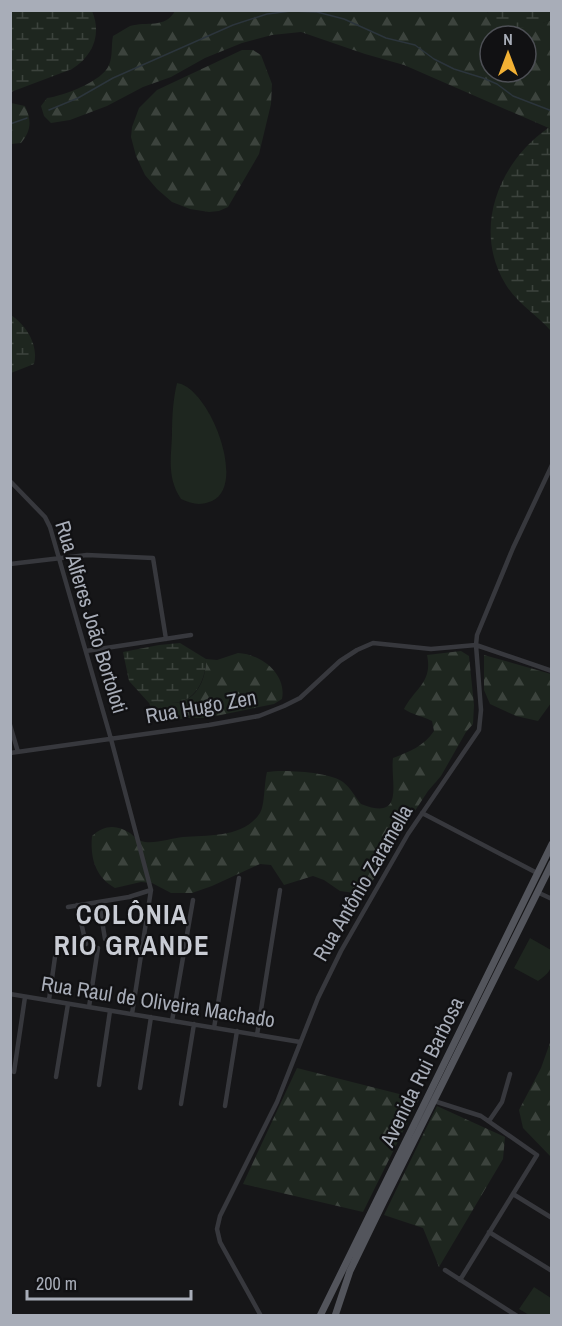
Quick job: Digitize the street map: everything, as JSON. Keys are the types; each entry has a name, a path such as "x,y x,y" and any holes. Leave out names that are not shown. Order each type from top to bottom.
{"main road":[{"name":"Avenida Rui Barbosa","path":"320,1316 552,844"},
{"name":"Avenida Rui Barbosa","path":"335,1316 350,1271 552,863"}],"street":[{"name":"Rua Antônio Zaramella","path":"261,1316 222,1248 218,1235 218,1223 277,1102 322,990 341,951 422,813 479,730 481,710 476,645 484,616 552,465"},
{"name":"Rua Alferes João Bortoloti","path":"10,481 48,521 111,739 151,890"},
{"path":"10,564 87,555 153,558 166,639"},
{"path":"86,651 191,635"},
{"name":"Rua Hugo Zen","path":"10,753 228,722 273,711 300,698 340,661 373,643 431,650 476,645 552,671"},
{"path":"10,724 18,752"},
{"path":"422,813 537,873"},
{"path":"214,1028 239,878"},
{"path":"68,907 136,896 151,890"},
{"path":"132,1014 151,890"},
{"path":"257,1035 280,890"},
{"path":"537,892 552,899"},
{"path":"172,1021 193,900"},
{"path":"99,902 105,939"},
{"path":"77,905 86,944"},
{"path":"89,1007 98,948"},
{"path":"49,1000 55,957"},
{"name":"Rua Raul de Oliveira Machado","path":"10,994 300,1042"},
{"path":"14,1072 25,997"},
{"path":"56,1077 68,1004"},
{"path":"99,1084 110,1011"},
{"path":"140,1088 151,1017"},
{"path":"181,1104 194,1024"},
{"path":"225,1106 237,1031"},
{"path":"489,1121 502,1102 510,1074"},
{"path":"434,1101 473,1113 489,1121 537,1155 460,1280"},
{"path":"513,1194 551,1216"},
{"path":"489,1232 552,1271"},
{"path":"445,1270 517,1316"}],"green space":[{"path":"11,10 92,11 96,28 94,44 85,58 72,69 11,92"},
{"path":"175,11 487,11 542,23 551,20 551,129 404,65 301,32 272,35 242,43 205,58 171,77 143,87 107,106 70,120 51,123 44,116 41,106 47,98 82,87 105,71 110,62 113,36 130,26 166,20"},
{"path":"487,11 551,11 551,20 537,24 500,24"},
{"path":"242,50 253,50 261,55 272,84 271,104 259,154 228,207 209,212 190,209 172,202 145,175 136,156 131,137 139,108 157,90"},
{"path":"11,103 25,106 29,116 29,130 21,143 11,144"},
{"path":"548,128 552,129 551,331 516,298 506,285 496,264 491,242 491,220 504,179 530,143"},
{"path":"11,315 22,324 30,336 35,357 34,364 11,373"},
{"path":"177,383 189,389 201,401 212,418 225,458 226,476 222,492 212,501 204,504 181,499 172,476 173,408"},
{"path":"180,643 206,659 201,683 197,690 185,700 177,703 149,703 129,681 123,652"},
{"path":"461,651 469,656 474,705 473,724 441,776 428,791 388,852 370,886 362,894 340,891 324,880 313,876 284,885 271,865 260,864 192,893 171,893 152,883 141,882 115,888 98,872 93,859 92,836 106,828 120,828 140,840 151,842 225,834 245,827 262,809 267,772 295,771 328,776 346,784 361,804 385,808 393,797 393,758 421,745 434,731 432,721 404,709 425,678 427,655"},
{"path":"238,653 255,657 270,667 280,681 282,699 274,704 206,718 157,721 149,703 177,703 185,700 192,696 201,684 206,659 217,660"},
{"path":"484,655 551,674 551,703 538,721 516,716 490,704 484,690"},
{"path":"530,938 551,950 550,968 538,981 514,968"},
{"path":"551,1040 551,1157 523,1128 519,1110 541,1068"},
{"path":"297,1068 419,1099 363,1212 243,1184"},
{"path":"437,1106 505,1137 503,1159 439,1267 423,1228 384,1215"},
{"path":"534,1287 551,1298 551,1315 529,1315 519,1309"}],"waterway":[{"path":"49,110 78,98 113,78 233,25 267,14 291,11 317,12 344,19 386,38 415,45 434,59 454,69 483,78 497,84 513,96 552,111"},
{"path":"10,124 27,118"}],"district":[{"name":"COLÔNIA RIO GRANDE","path":"132,930"}]}
